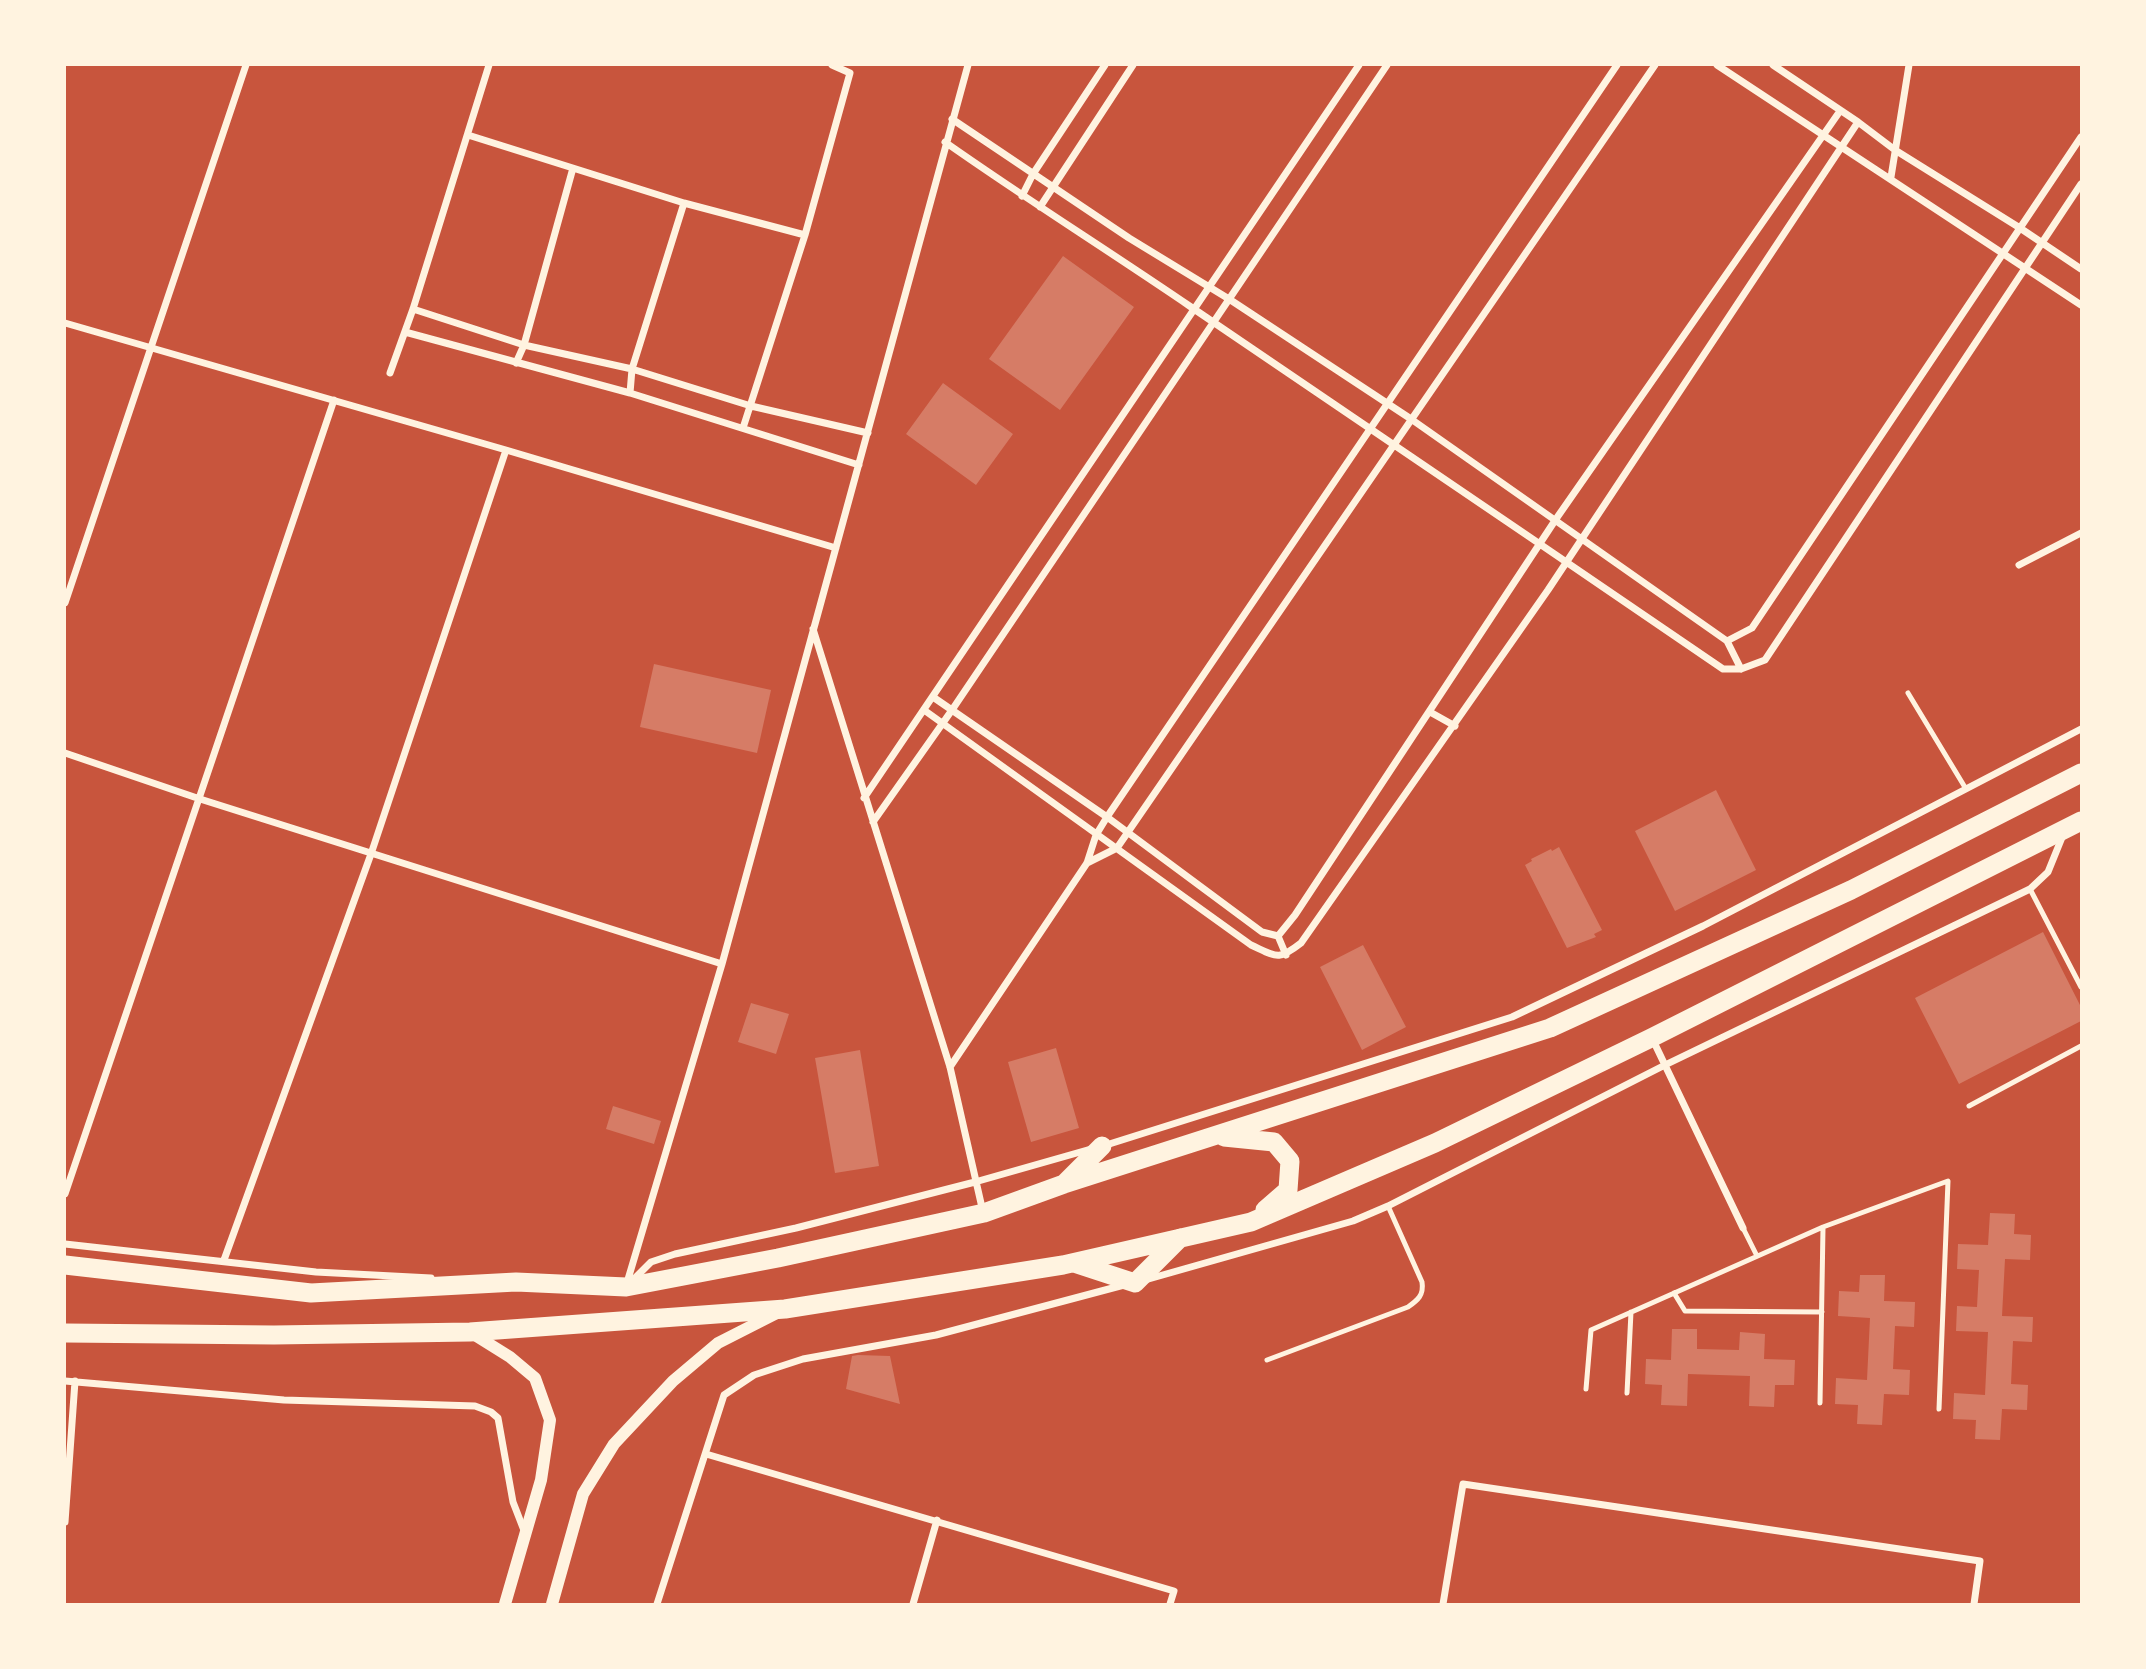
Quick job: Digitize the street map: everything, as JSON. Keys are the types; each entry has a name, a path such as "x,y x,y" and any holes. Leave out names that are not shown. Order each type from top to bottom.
{"highway":[{"path":"67,1266 311,1293 516,1282 626,1287 778,1258 984,1213 1064,1184 1550,1028 1851,890 2081,773"},
{"path":"67,1332 274,1335 470,1332 785,1309 1073,1263 1251,1222 1435,1143 2076,826"},
{"path":"1217,1136 1273,1142 1290,1161 1288,1191 1251,1222"},
{"path":"1064,1184 1102,1146"},
{"path":"1073,1263 1135,1283 1180,1238"}],"street":[{"path":"65,603 246,65"},
{"path":"390,373 413,309 489,65"},
{"path":"743,428 805,235 850,73 832,65"},
{"path":"626,1287 722,964 968,65"},
{"path":"1022,196 1033,174 1105,65"},
{"path":"1040,208 1133,65"},
{"path":"864,798 1359,65"},
{"path":"873,822 952,710 1387,65"},
{"path":"950,1067 1087,863 1096,835 1107,817 1617,65"},
{"path":"1087,863 1117,848 1655,65"},
{"path":"1717,65 2081,304"},
{"path":"1773,65 1895,150 2021,228 2081,270"},
{"path":"1891,177 1909,65"},
{"path":"1278,936 1295,915 1556,519 1840,111"},
{"path":"952,119 1051,188 1229,299 1411,419 1556,519 1727,640 1741,669"},
{"path":"924,710 1251,945 1274,956 1286,955 1301,943 1567,563 1858,122"},
{"path":"468,135 684,203 805,235"},
{"path":"1727,640 1752,628 2081,137"},
{"path":"945,142 1395,444 1723,669 1741,669 1765,660 2081,184"},
{"path":"516,363 524,345 573,168"},
{"path":"630,393 632,369 684,203"},
{"path":"413,309 524,345 632,369 751,406 867,433"},
{"path":"65,323 836,548"},
{"path":"405,332 630,393 859,465"},
{"path":"65,1194 334,400"},
{"path":"224,1260 371,854 506,450"},
{"path":"2019,565 2081,533"},
{"path":"813,628 950,1067 984,1213"},
{"path":"933,697 1107,817 1262,932 1278,936"},
{"path":"1430,712 1455,726"},
{"path":"626,1287 651,1262 675,1254 796,1228 1102,1146 1511,1017 1703,926 2081,729"},
{"path":"65,753 371,854 722,964"},
{"path":"657,1604 724,1395 754,1375 803,1359 936,1335 1135,1283 1353,1221 1388,1206 1665,1065 2030,889 2048,872 2076,826"},
{"path":"1278,936 1286,955"},
{"path":"1651,1038 1744,1228"},
{"path":"65,1244 316,1272 516,1282"},
{"path":"552,1604 583,1494 614,1444 673,1381 718,1343 785,1309"},
{"path":"470,1332 510,1357 536,1378 550,1420 541,1480 505,1604"},
{"path":"65,1381 284,1399 475,1406 498,1418 513,1502 526,1534"},
{"path":"65,1522 75,1381"},
{"path":"706,1454 1174,1591 1170,1604"},
{"path":"1443,1604 1463,1484 1980,1561 1974,1604"},
{"path":"913,1604 937,1520"}],"lane":[{"path":"1908,693 1966,789"},
{"path":"2030,889 2081,987"},
{"path":"1969,1105 2081,1046"},
{"path":"1586,1390 1591,1331 1823,1227 1948,1181 1939,1409"},
{"path":"1268,1360 1408,1307 1418,1300 1424,1290 1422,1282 1388,1206"},
{"path":"1820,1403 1823,1227"},
{"path":"1744,1228 1757,1256"},
{"path":"1674,1293 1685,1311 1822,1312"},
{"path":"1627,1393 1631,1312"}],"building":[{"path":"1063,256 1134,307 1060,410 989,359"},
{"path":"943,383 1013,434 976,485 906,434"},
{"path":"654,664 771,690 757,753 640,727"},
{"path":"1716,790 1756,870 1675,911 1635,831"},
{"path":"1559,847 1602,930 1594,934 1596,937 1567,948 1525,865 1532,861 1531,859"},
{"path":"2043,932 2081,1007 2081,1021 1959,1084 1915,998"},
{"path":"1363,945 1406,1027 1362,1050 1320,967"},
{"path":"751,1003 789,1014 776,1054 738,1042"},
{"path":"1056,1048 1079,1128 1031,1142 1008,1062"},
{"path":"860,1050 879,1166 835,1173 815,1058"},
{"path":"613,1106 661,1121 654,1144 606,1129"},
{"path":"1990,1213 2015,1214 2014,1234 2031,1235 2030,1260 2005,1259 2002,1316 2033,1317 2032,1342 2013,1341 2011,1384 2028,1385 2027,1410 2002,1409 2000,1440 1975,1439 1976,1420 1953,1419 1954,1393 1985,1395 1988,1332 1956,1331 1957,1306 1977,1307 1979,1270 1957,1269 1958,1244 1988,1245"},
{"path":"1860,1275 1885,1275 1884,1301 1915,1302 1914,1327 1895,1326 1893,1369 1910,1370 1909,1395 1884,1394 1882,1425 1857,1424 1858,1405 1835,1404 1836,1378 1867,1380 1870,1318 1838,1316 1839,1291 1859,1292"},
{"path":"1672,1329 1697,1329 1697,1349 1739,1350 1740,1332 1765,1334 1764,1359 1795,1360 1794,1385 1775,1385 1774,1407 1749,1406 1750,1376 1688,1374 1687,1406 1661,1405 1662,1385 1645,1384 1646,1359 1671,1360"},
{"path":"852,1356 890,1356 900,1404 846,1389"}]}
